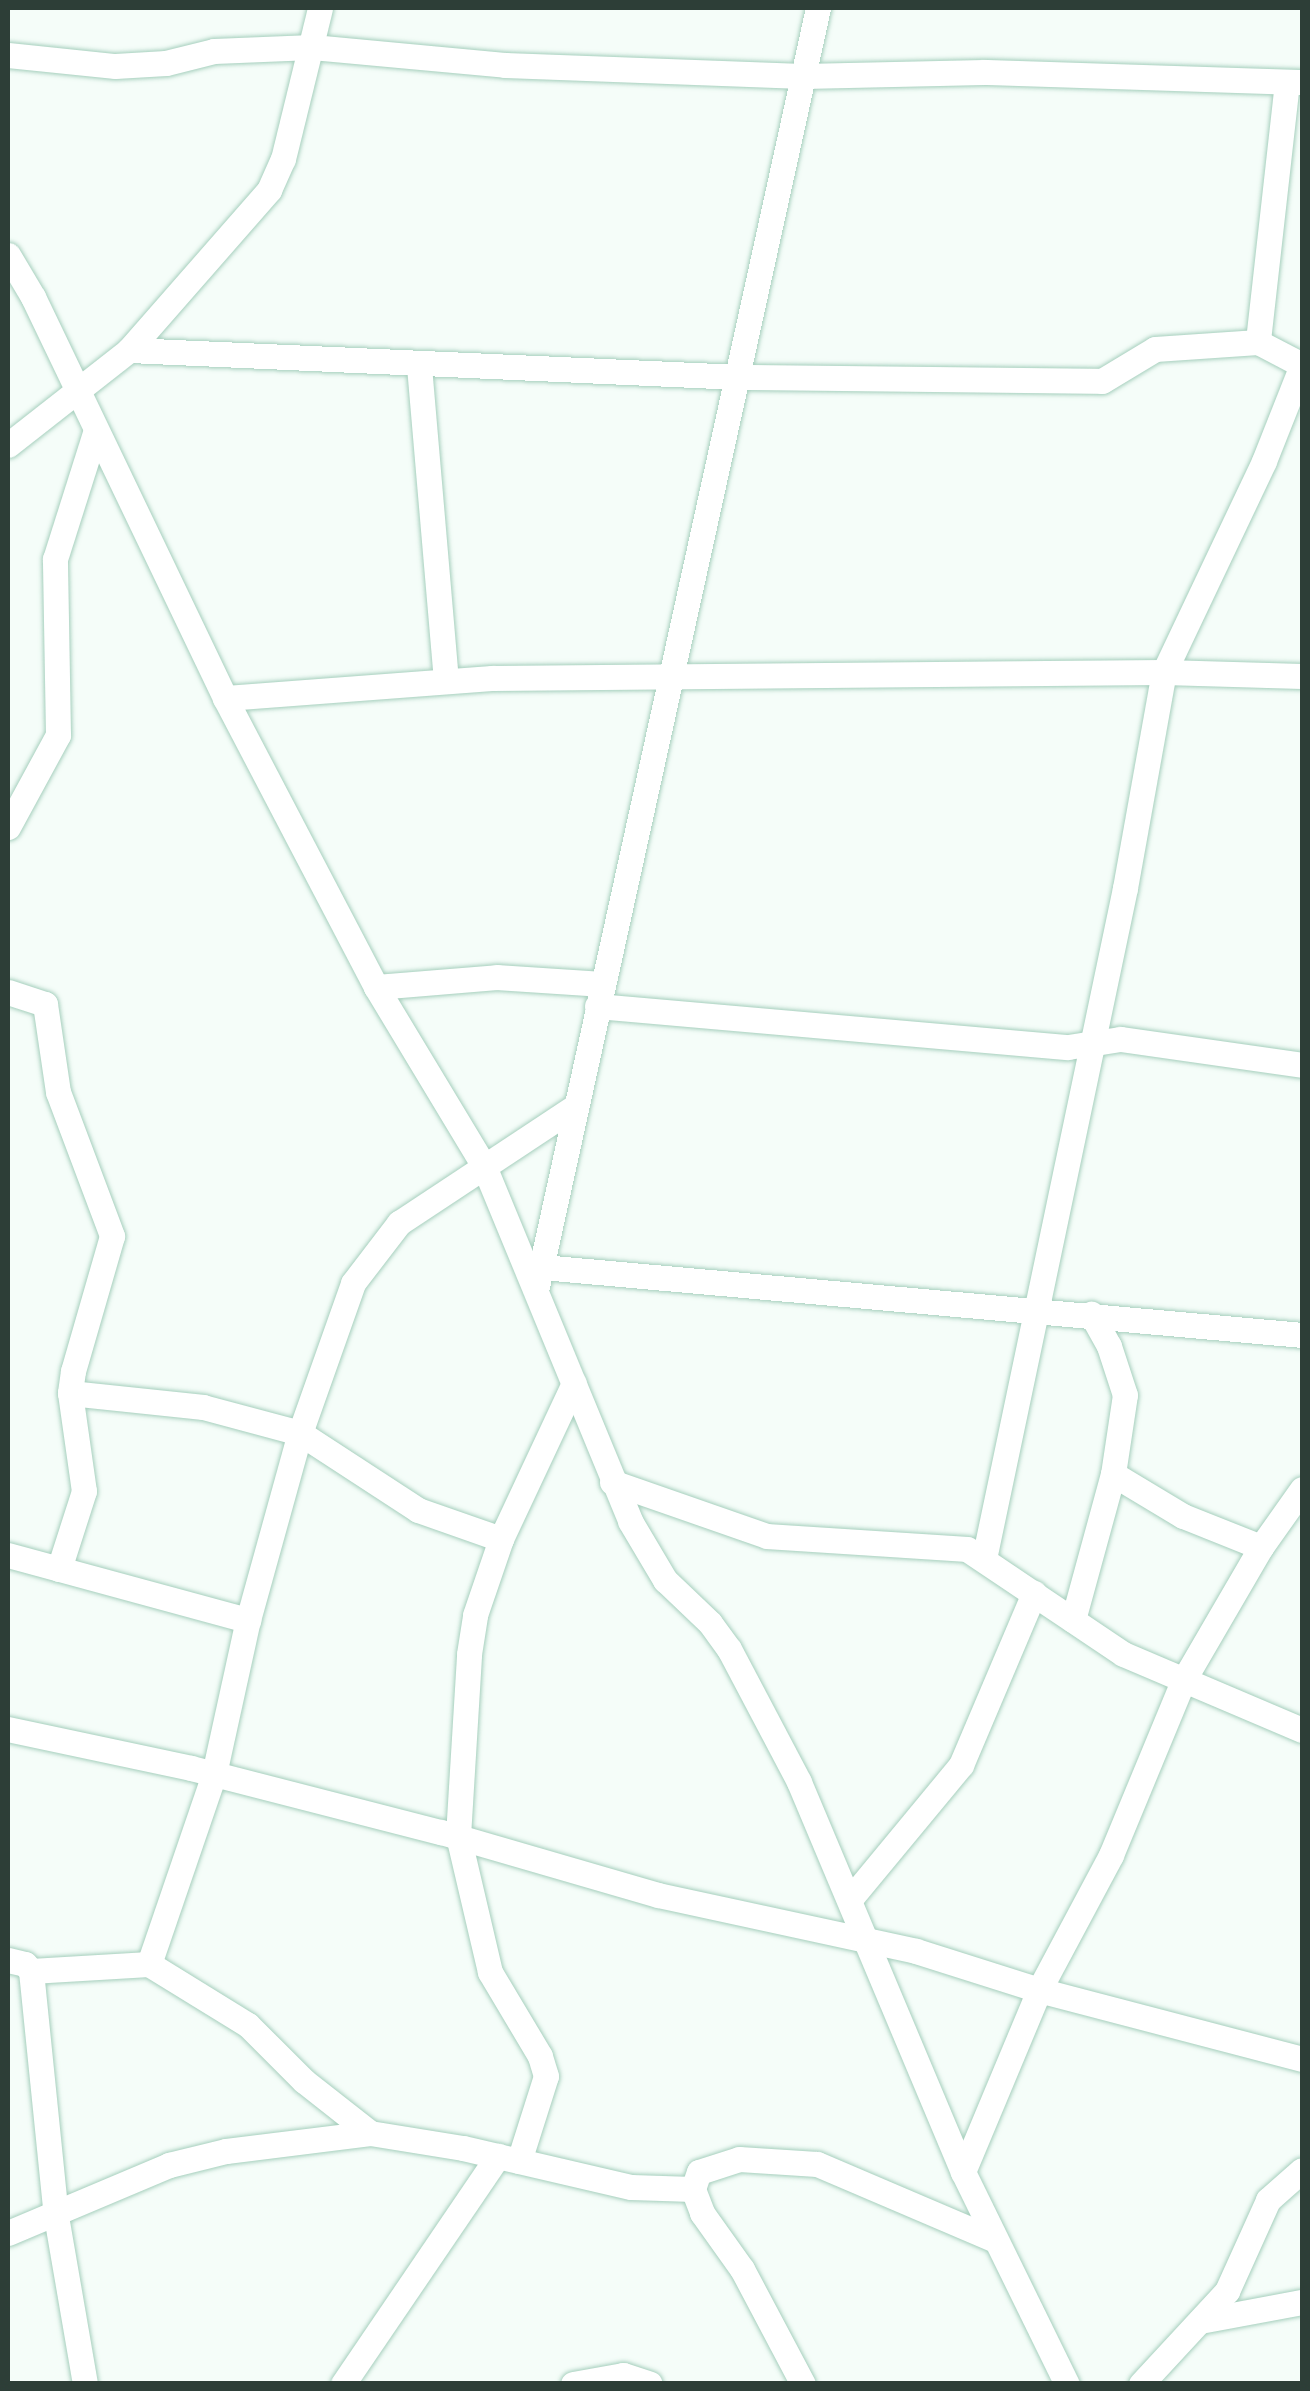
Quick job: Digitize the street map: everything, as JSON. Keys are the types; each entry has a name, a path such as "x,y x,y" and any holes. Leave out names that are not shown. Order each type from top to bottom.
{"street":[{"path":"8,445 129,350 238,231 269,190 283,159 320,8"},
{"path":"540,1276 740,378 818,8"},
{"path":"8,55 115,66 166,63 214,51 312,47 506,64 803,76 984,72 1295,82 1258,342"},
{"path":"8,255 33,298 94,433 224,698 376,987 484,1166 540,1276 574,1383 612,1482 665,1580 710,1623 729,1649 800,1782 963,2172 1067,2384"},
{"path":"129,350 740,378 1102,381 1155,349 1258,342 1302,365 1264,461 1164,672 1093,1042 984,1559"},
{"path":"419,366 446,680"},
{"path":"8,827 58,734 55,558 94,433"},
{"path":"224,698 446,680 1164,672 1302,676"},
{"path":"376,987 497,977 600,995 1068,1048 1120,1040 1302,1065"},
{"path":"8,992 45,1004 58,1092 112,1236 70,1393 84,1491 59,1569"},
{"path":"149,1964 214,1774 248,1620 300,1433 353,1283 399,1222 576,1106"},
{"path":"540,1276 1037,1309 1302,1335"},
{"path":"1073,1620 1113,1474 1123,1383 1090,1314"},
{"path":"343,2384 508,2158 546,2076 540,2056 490,1972 458,1836 475,1615 501,1539 574,1383"},
{"path":"70,1393 202,1407 300,1433 418,1510 501,1539"},
{"path":"1113,1474 1183,1516 1261,1547"},
{"path":"612,1482 767,1536 954,1546 984,1559 1123,1654 1302,1730"},
{"path":"963,2172 1038,1990 1111,1855 1183,1681 1261,1547 1302,1489"},
{"path":"8,1555 248,1620"},
{"path":"851,1898 961,1765 1034,1594"},
{"path":"8,1729 214,1774 458,1836 658,1895 865,1938 1038,1990 1302,2059"},
{"path":"85,2384 19,1965 149,1964 248,2025 304,2081 370,2132"},
{"path":"8,2233 170,2165 226,2151 370,2132 508,2158 630,2187 693,2189"},
{"path":"803,2384 742,2269 702,2213 693,2189 699,2172 729,2160 817,2164 995,2240"},
{"path":"1142,2384 1237,2278 1268,2200 1302,2170"},
{"path":"1200,2322 1302,2302"},
{"path":"573,2384 623,2375 650,2384"}]}
